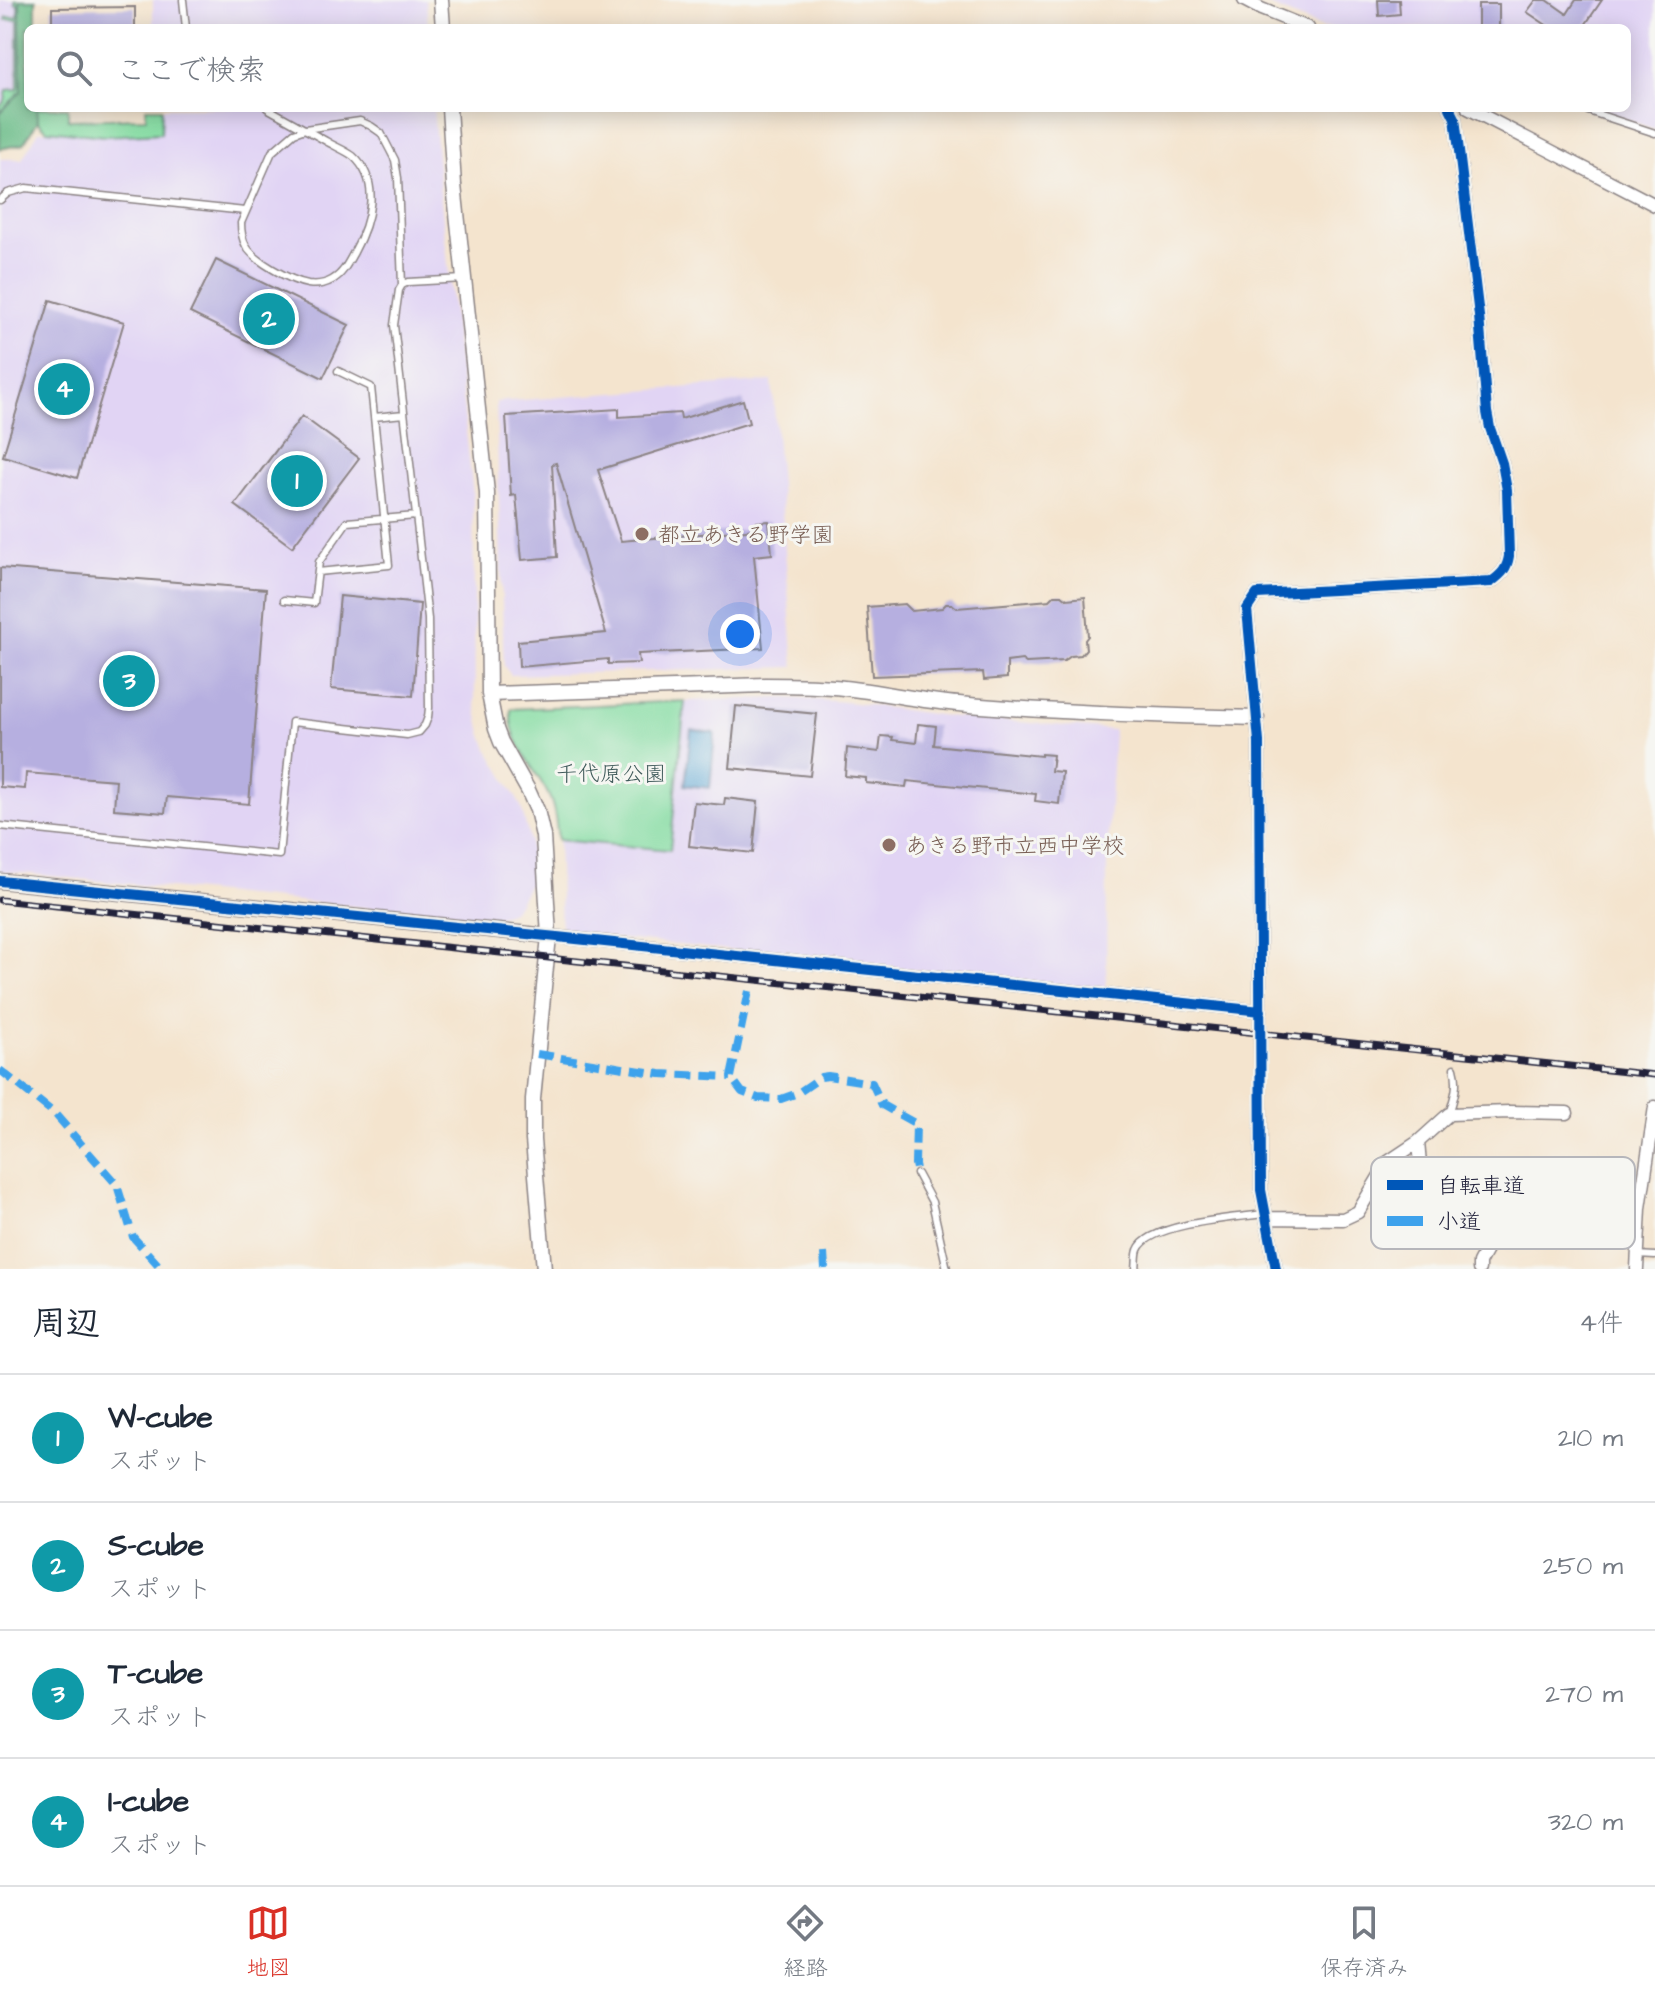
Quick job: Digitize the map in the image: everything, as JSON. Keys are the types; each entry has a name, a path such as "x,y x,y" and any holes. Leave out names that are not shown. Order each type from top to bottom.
{"street":[{"path":"441,0 443,24"},
{"path":"1244,0 1298,24"},
{"path":"449,112 454,185 487,493 489,694 496,729 528,790 543,836 549,936 533,1099 533,1140 544,1269"},
{"path":"1276,1269 1261,1190 1259,742 1247,609 1257,594 1491,582 1502,574 1507,565 1507,490 1487,412 1479,316 1452,112"},
{"path":"1476,112 1655,205"},
{"path":"489,694 801,685 1013,709 1257,718"},
{"path":"0,881 1261,1011"},
{"path":"1637,1269 1640,1208 1653,1138 1655,1107"},
{"path":"1396,1157 1418,1142 1449,1114 1567,1113"},
{"path":"1418,1142 1419,1157"},
{"path":"1266,1216 1343,1219 1358,1212 1371,1190"},
{"path":"1479,1269 1486,1249"}],"lane":[{"path":"183,0 186,24"},
{"path":"0,826 279,855 292,722 407,735 419,732 425,725 429,708 428,619 394,325 402,285 395,160 381,133 360,121 305,129 294,133 272,152 245,211 241,223 242,234 247,249 273,269 307,284 331,281 343,272 368,221 370,187 353,156 305,129 274,112"},
{"path":"1591,112 1655,133"},
{"path":"0,200 8,193 26,188 245,211"},
{"path":"402,285 408,282 464,279"},
{"path":"318,572 389,565 371,387 338,371"},
{"path":"374,417 404,414"},
{"path":"284,600 314,603 319,562 347,522 416,516"},
{"path":"1449,1114 1457,1079 1454,1068"},
{"path":"917,1174 932,1202 947,1269"},
{"path":"1136,1269 1138,1250 1144,1242 1166,1231 1188,1223 1266,1216"},
{"path":"1637,1255 1655,1256"}],"shaded area":[{"path":"0,0 20,0 21,91 0,113"},
{"path":"153,0 426,0 428,24 153,24"},
{"path":"1265,0 1655,0 1655,129 1604,112 1631,112 1631,24 1313,24 1262,3"},
{"path":"154,112 433,112 473,495 475,702 488,749 521,806 530,842 531,880 512,911 490,920 0,871 0,159 22,159 39,131 153,128"},
{"name":"都立あきる野学園","path":"772,381 794,667 511,675 504,666 496,402"},
{"name":"あきる野市立西中学校","path":"785,698 1114,730 1107,862 1106,990 567,933 561,926 558,840 670,850 685,701"}],"green space":[{"path":"15,0 20,0 21,91 0,113 7,90 18,89 18,20 6,20 7,17 18,17"},
{"path":"20,0 36,0 36,24 24,24 24,112 37,112 38,121 23,144 0,149 0,113 21,91"},
{"path":"37,112 68,112 68,120 146,118 146,112 162,112 161,133 105,136 47,130 38,121"},
{"name":"千代原公園","path":"685,701 670,850 558,840 551,802 517,741 511,709"}],"water":[{"path":"691,730 715,733 710,788 685,785"}],"building":[{"path":"1378,0 1399,0 1400,14 1379,16"},
{"path":"1536,0 1547,0 1567,14 1576,0 1602,0 1586,24 1545,24 1527,12"},
{"path":"1478,4 1499,4 1499,24 1478,24"},
{"path":"135,7 135,24 52,24 52,8"},
{"path":"216,260 349,325 323,378 190,313"},
{"path":"50,300 124,322 77,478 3,456"},
{"path":"743,400 749,423 598,470 621,541 757,529 756,522 769,521 772,554 754,556 763,648 638,654 639,663 608,664 608,659 519,667 518,641 606,633 556,463 552,464 557,557 522,560 516,495 511,496 506,416 619,409 619,417 680,413 681,419"},
{"path":"302,416 359,458 292,547 235,505"},
{"path":"0,568 266,589 249,804 167,797 165,813 114,809 116,780 26,773 25,789 0,787"},
{"path":"1055,595 1067,599 1085,597 1088,636 1086,649 1081,655 1064,661 1007,662 1007,678 984,680 983,672 872,676 867,607 905,604 912,611 942,608 946,604 957,608 1050,600"},
{"path":"340,596 420,604 413,696 331,689"},
{"path":"736,706 817,714 810,776 730,768"},
{"path":"918,724 936,726 934,745 1053,755 1051,771 1062,772 1059,804 1035,801 1036,794 907,781 906,787 866,783 866,778 845,776 847,748 879,752 881,736 916,743"},
{"path":"725,798 758,802 753,853 689,846 694,802 724,805"}],"railway":[{"path":"0,900 1655,1075"}],"marked path":[{"path":"749,991 731,1077 742,1092 758,1098 781,1099 828,1076 872,1083 882,1105 916,1124 917,1174"},
{"path":"537,1054 660,1074 731,1077"},
{"path":"0,1070 55,1114 117,1185 133,1237 162,1269"},
{"path":"824,1253 825,1269"}],"cycle path":[{"path":"1276,1269 1261,1190 1259,742 1247,609 1257,594 1491,582 1507,564 1507,490 1487,412 1479,316 1452,112"},
{"path":"0,881 1261,1011"}],"place":[{"name":"S-cube","path":"269,319"},
{"name":"I-cube","path":"64,389"},
{"name":"W-cube","path":"297,481"},
{"name":"都立あきる野学園","path":"642,534"},
{"name":"T-cube","path":"129,681"},
{"name":"あきる野市立西中学校","path":"889,845"}]}
